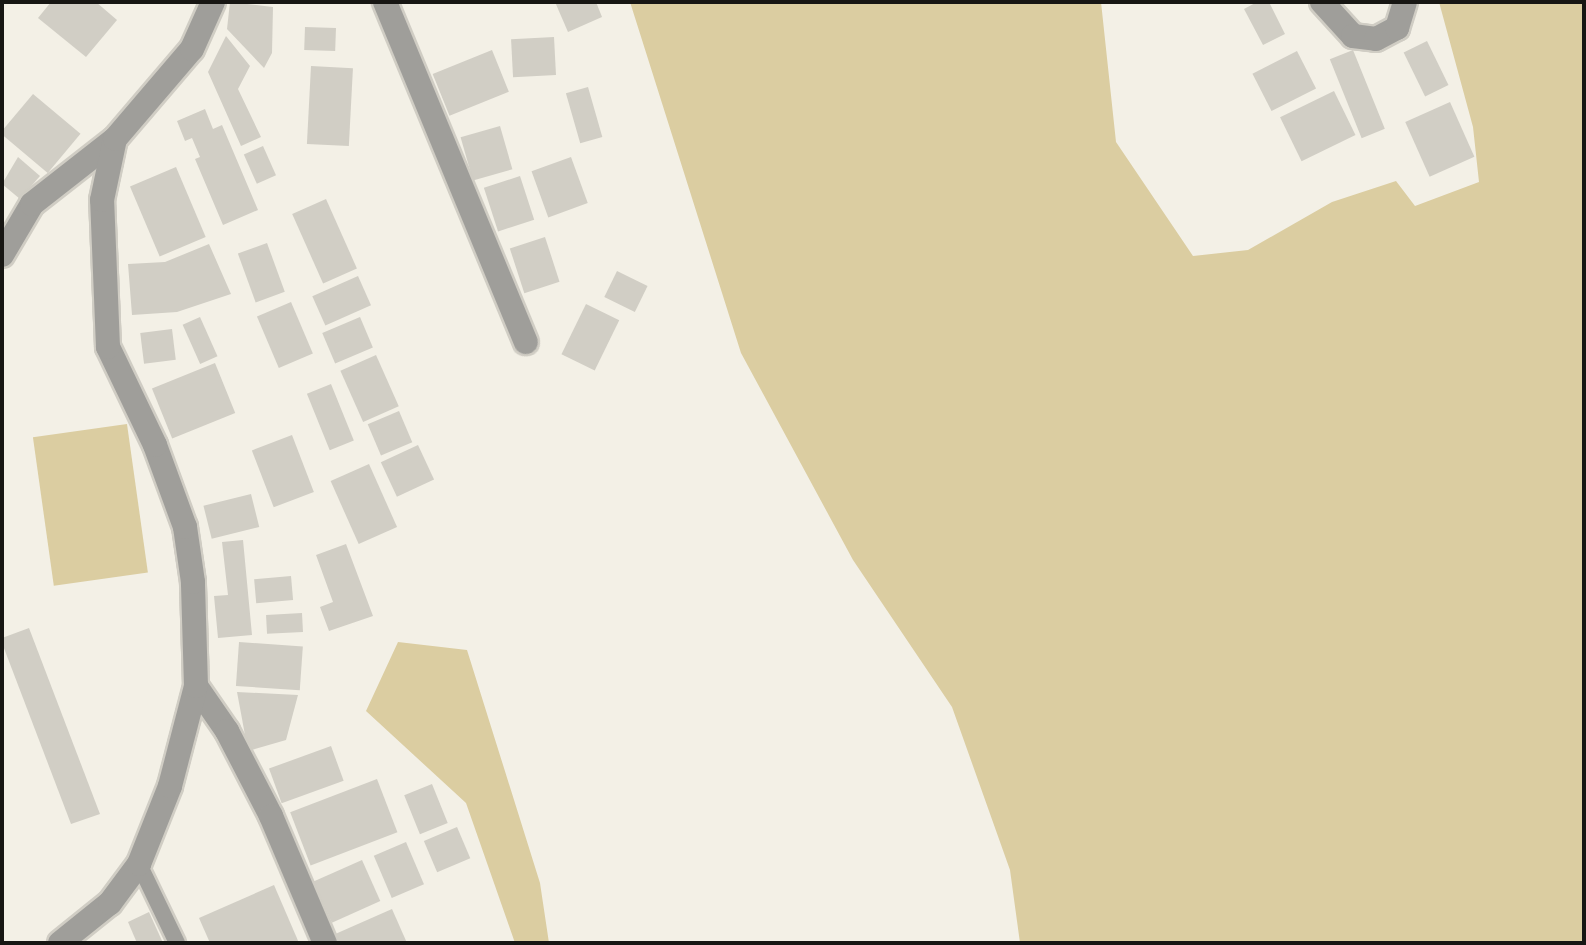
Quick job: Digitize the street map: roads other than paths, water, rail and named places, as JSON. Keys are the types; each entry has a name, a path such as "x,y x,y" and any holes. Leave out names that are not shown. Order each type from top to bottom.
{"street":[{"path":"2,255 32,204 115,139 192,49 213,2"},
{"path":"385,2 526,342"},
{"path":"1322,2 1353,36 1376,39 1397,28 1405,2"},
{"path":"60,943 110,903 139,864 170,786 196,686 185,527 160,457 108,347 102,200 115,139"},
{"path":"196,686 227,731 271,816 325,943"}],"lane":[{"path":"139,864 177,943"}]}
